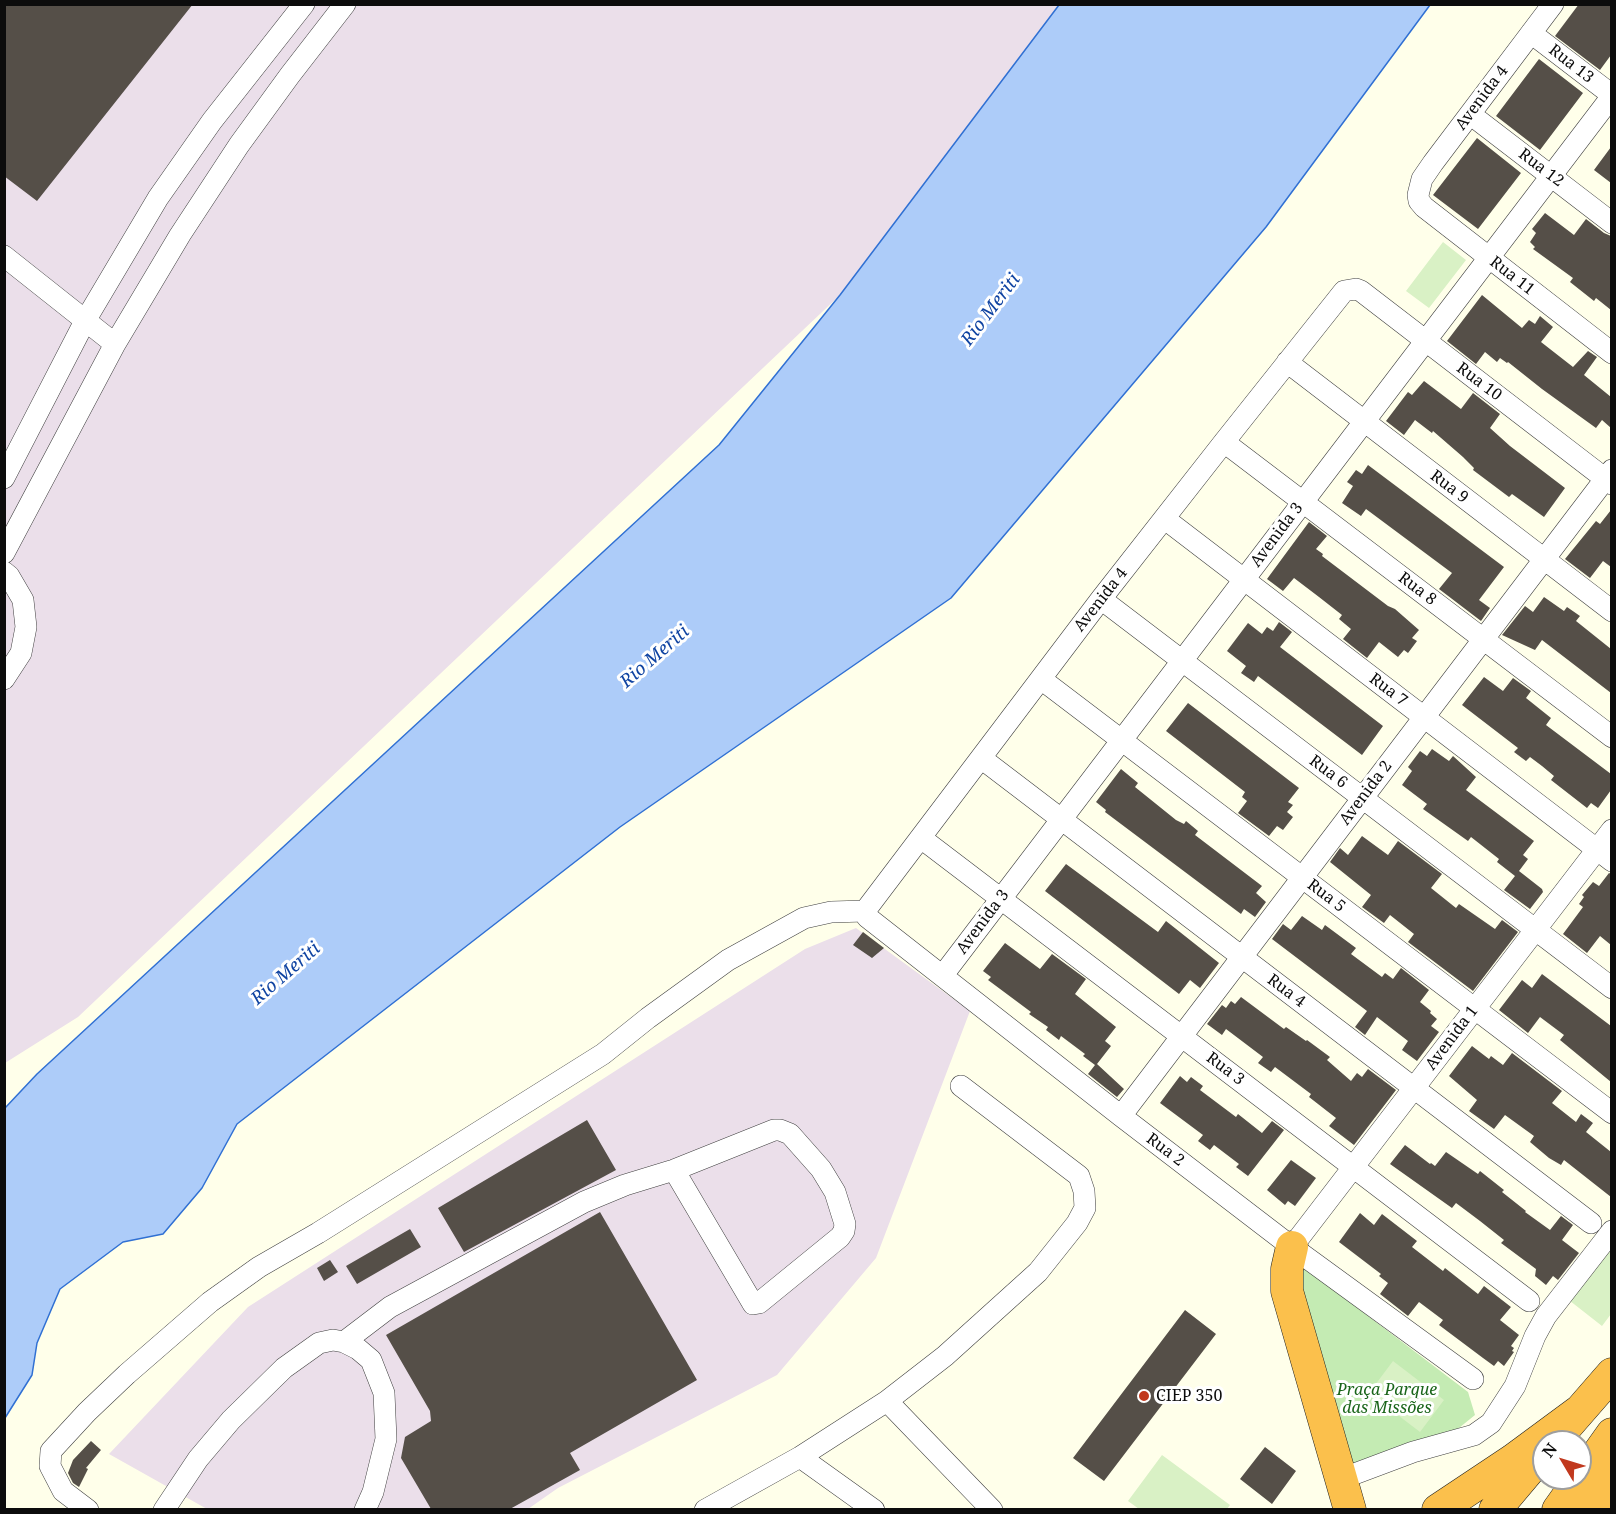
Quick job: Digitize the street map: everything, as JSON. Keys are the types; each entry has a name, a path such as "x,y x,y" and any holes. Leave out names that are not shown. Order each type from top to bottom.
{"highway":[{"path":"1292,1246 1287,1269 1287,1291 1350,1509"},
{"path":"1563,1430 1611,1374"},
{"path":"1438,1509 1513,1460 1578,1412"},
{"path":"1558,1509 1611,1434"},
{"path":"1495,1509 1532,1466"},
{"path":"1591,1509 1611,1480"}],"street":[{"path":"4,478 85,321 158,198 212,121 304,4"},
{"path":"4,553 115,344 180,235 239,145 345,4"},
{"name":"Avenida 4","path":"1418,195 1422,179 1553,4"},
{"name":"Rua 13","path":"1531,33 1611,96"},
{"name":"Avenida 3","path":"943,975 1611,96"},
{"name":"Rua 12","path":"1470,114 1611,223"},
{"name":"Rua 11","path":"1418,195 1424,207 1611,353"},
{"path":"4,256 115,344"},
{"name":"Rua 10","path":"1344,291 1356,289 1361,291 1609,478"},
{"name":"Avenida 4","path":"865,912 1101,599 1344,291"},
{"name":"Rua 9","path":"1287,362 1611,611"},
{"name":"Rua 8","path":"1224,442 1611,736"},
{"name":"Avenida 2","path":"1121,1116 1544,559 1609,478"},
{"name":"Rua 7","path":"1165,519 1604,856"},
{"path":"4,572 9,576 22,600 27,627 21,653 4,679"},
{"name":"Rua 6","path":"1101,599 1611,988"},
{"name":"Rua 5","path":"1041,679 1611,1113"},
{"name":"Rua 4","path":"981,758 1592,1222"},
{"name":"Avenida 1","path":"1292,1246 1535,930 1604,856 1611,830"},
{"name":"Rua 3","path":"921,838 1529,1301"},
{"path":"88,1509 63,1491 50,1466 51,1451 127,1374 210,1302 258,1267 318,1233 603,1054 728,960 804,918 831,912 865,912"},
{"name":"Rua 2","path":"865,912 867,917 1121,1116 1473,1379"},
{"path":"705,1509 800,1457 887,1401 945,1356 1038,1272 1077,1223 1085,1208 1084,1191 1078,1176 961,1086"},
{"path":"344,1342 390,1307 584,1202 625,1185 674,1170 774,1130 785,1131 821,1169 835,1192 845,1224 844,1231 840,1237 759,1303 753,1304 674,1170"},
{"path":"1341,1479 1413,1452 1474,1435 1491,1424 1515,1386 1535,1336 1546,1316 1611,1231"},
{"path":"164,1509 198,1459 231,1420 285,1368 319,1343 333,1340 344,1342 358,1349 371,1360 384,1393 386,1440 373,1492 365,1509"},
{"path":"887,1401 992,1509"},
{"path":"800,1457 874,1509"}],"shaded area":[{"path":"5,5 1059,5 840,295 78,1017 5,1063"},
{"path":"856,928 970,1011 876,1258 777,1375 558,1488 528,1509 207,1509 109,1454 248,1307 805,949"}],"green space":[{"path":"1443,242 1466,260 1429,308 1406,291"},
{"path":"1611,1238 1611,1314 1602,1326 1565,1297"},
{"name":"Praça Parque das Missões","path":"1301,1265 1468,1392 1475,1415 1454,1432 1359,1464 1350,1462 1296,1268"},
{"path":"1393,1361 1444,1400 1420,1432 1369,1393"},
{"path":"1162,1455 1230,1505 1227,1509 1139,1509 1128,1501"}],"water":[{"name":"Rio Meriti","path":"1059,5 1430,5 1266,227 951,598 620,827 237,1124 202,1188 163,1234 123,1242 60,1289 37,1343 32,1375 5,1418 5,1108 37,1074 719,445 840,295"}],"building":[{"path":"4,4 193,4 37,201 4,176"},
{"path":"1579,4 1611,4 1611,55 1600,70 1555,36"},
{"path":"1539,59 1583,93 1540,150 1496,116"},
{"path":"1477,138 1521,173 1478,229 1433,195"},
{"path":"1611,147 1611,183 1594,170"},
{"path":"1545,213 1574,235 1586,219 1611,236 1611,310 1596,298 1594,301 1570,282 1573,278 1533,249 1535,247 1530,242 1536,233 1532,229"},
{"path":"1482,295 1522,328 1529,320 1535,324 1540,316 1553,327 1541,342 1573,367 1588,351 1597,357 1584,375 1611,397 1611,428 1602,420 1596,428 1508,362 1500,358 1497,362 1485,352 1476,364 1447,341"},
{"path":"1424,381 1461,409 1473,393 1500,414 1490,428 1565,488 1544,517 1512,494 1509,497 1473,470 1474,468 1463,457 1433,431 1432,433 1415,420 1404,435 1386,421 1408,392 1412,395"},
{"path":"1368,465 1504,567 1479,600 1490,608 1481,621 1439,589 1452,573 1366,509 1361,516 1342,503 1353,486 1347,482 1356,470 1362,474"},
{"path":"1611,510 1611,567 1603,561 1590,578 1565,559 1596,521 1600,524"},
{"path":"1309,522 1327,536 1316,549 1323,554 1322,556 1395,609 1419,630 1412,638 1417,641 1408,653 1404,650 1398,657 1379,642 1367,658 1343,639 1351,629 1339,619 1342,615 1294,578 1283,591 1267,579"},
{"path":"1544,597 1564,611 1567,607 1580,616 1576,621 1611,649 1611,693 1542,640 1535,650 1502,635 1525,606 1533,612"},
{"path":"1279,622 1292,632 1280,647 1383,726 1362,755 1258,676 1254,682 1241,673 1246,666 1227,651 1248,623 1262,634 1267,627 1273,631"},
{"path":"1484,677 1503,691 1513,678 1531,691 1526,698 1551,718 1546,725 1611,774 1611,790 1598,808 1591,803 1587,808 1551,780 1554,776 1542,766 1530,757 1526,761 1514,752 1518,748 1462,705"},
{"path":"1188,703 1299,788 1288,802 1293,805 1287,812 1293,817 1283,830 1277,826 1269,836 1238,813 1247,801 1242,797 1245,792 1166,731"},
{"path":"1432,749 1449,761 1453,756 1476,777 1466,790 1534,841 1523,855 1528,859 1519,871 1543,892 1530,909 1504,890 1515,876 1497,862 1499,859 1471,837 1468,841 1423,809 1427,804 1402,785 1412,771 1408,767 1420,751 1427,756"},
{"path":"1121,769 1138,783 1135,787 1176,820 1184,824 1186,821 1198,831 1195,835 1262,886 1256,893 1266,902 1255,917 1244,909 1241,914 1105,812 1106,810 1096,802"},
{"path":"1362,836 1388,855 1398,841 1442,874 1431,888 1456,908 1459,904 1495,929 1502,920 1518,932 1473,991 1408,942 1414,934 1390,915 1384,923 1362,907 1371,895 1330,862 1340,848 1348,855"},
{"path":"1066,864 1158,932 1166,921 1219,963 1200,988 1190,980 1179,994 1045,891"},
{"path":"1609,873 1611,874 1611,945 1600,936 1587,953 1563,934 1583,907 1579,904 1584,897 1582,895 1593,882 1599,886"},
{"path":"1302,916 1322,930 1325,925 1356,948 1351,954 1382,977 1385,973 1393,979 1401,968 1429,990 1420,1002 1437,1019 1431,1026 1439,1032 1417,1061 1402,1050 1408,1041 1377,1017 1365,1035 1355,1027 1367,1011 1272,939 1283,924 1291,930"},
{"path":"863,932 884,948 872,958 853,945"},
{"path":"1005,943 1040,969 1052,954 1086,979 1075,994 1116,1027 1105,1041 1111,1046 1097,1064 1124,1089 1117,1097 1088,1074 1095,1065 1083,1056 1085,1054 1061,1036 1059,1040 1046,1030 1048,1027 1029,1014 1031,1012 988,980 991,977 983,971"},
{"path":"1542,974 1611,1026 1611,1082 1560,1040 1564,1035 1540,1017 1528,1033 1499,1010 1522,980 1532,988"},
{"path":"1241,997 1284,1029 1286,1027 1330,1057 1327,1060 1351,1081 1357,1073 1362,1077 1368,1069 1396,1090 1354,1145 1329,1126 1336,1118 1309,1097 1311,1094 1275,1067 1271,1072 1258,1063 1263,1057 1226,1029 1222,1035 1207,1024 1222,1005 1226,1008 1231,1001 1235,1004"},
{"path":"1472,1046 1489,1059 1491,1056 1503,1065 1512,1053 1562,1091 1552,1103 1576,1122 1581,1114 1593,1123 1586,1132 1611,1152 1611,1197 1564,1160 1561,1165 1549,1158 1530,1142 1534,1136 1505,1115 1494,1129 1469,1111 1477,1100 1449,1076"},
{"path":"1180,1076 1187,1082 1191,1077 1203,1086 1200,1090 1236,1117 1238,1114 1262,1133 1272,1121 1284,1130 1248,1176 1236,1167 1239,1164 1214,1145 1210,1150 1198,1141 1203,1135 1160,1103"},
{"path":"587,1120 616,1170 464,1252 438,1208"},
{"path":"1405,1145 1435,1166 1446,1152 1478,1174 1480,1171 1504,1190 1502,1192 1525,1212 1550,1230 1561,1216 1573,1225 1562,1240 1579,1253 1558,1280 1553,1276 1546,1285 1535,1276 1536,1269 1501,1243 1504,1240 1480,1221 1456,1203 1452,1208 1390,1164"},
{"path":"1291,1160 1316,1178 1295,1206 1288,1201 1285,1205 1267,1190"},
{"path":"600,1212 697,1380 570,1453 580,1470 510,1509 431,1509 401,1458 405,1437 431,1421 430,1411 386,1335"},
{"path":"1360,1213 1374,1225 1382,1214 1417,1241 1412,1247 1443,1271 1445,1268 1478,1294 1484,1286 1511,1307 1500,1320 1519,1335 1511,1346 1514,1352 1504,1366 1498,1361 1494,1366 1439,1325 1443,1320 1419,1302 1408,1316 1380,1294 1388,1283 1379,1276 1381,1274 1339,1242"},
{"path":"410,1229 421,1247 357,1284 346,1266"},
{"path":"330,1260 338,1272 324,1281 317,1268"},
{"name":"CIEP 350","path":"1185,1310 1216,1334 1104,1481 1073,1458"},
{"path":"91,1441 101,1450 86,1468 88,1469 79,1487 73,1483 68,1473 73,1460"},
{"path":"1265,1447 1296,1471 1272,1504 1240,1479"}],"place":[{"name":"CIEP 350","path":"1144,1396"}]}
